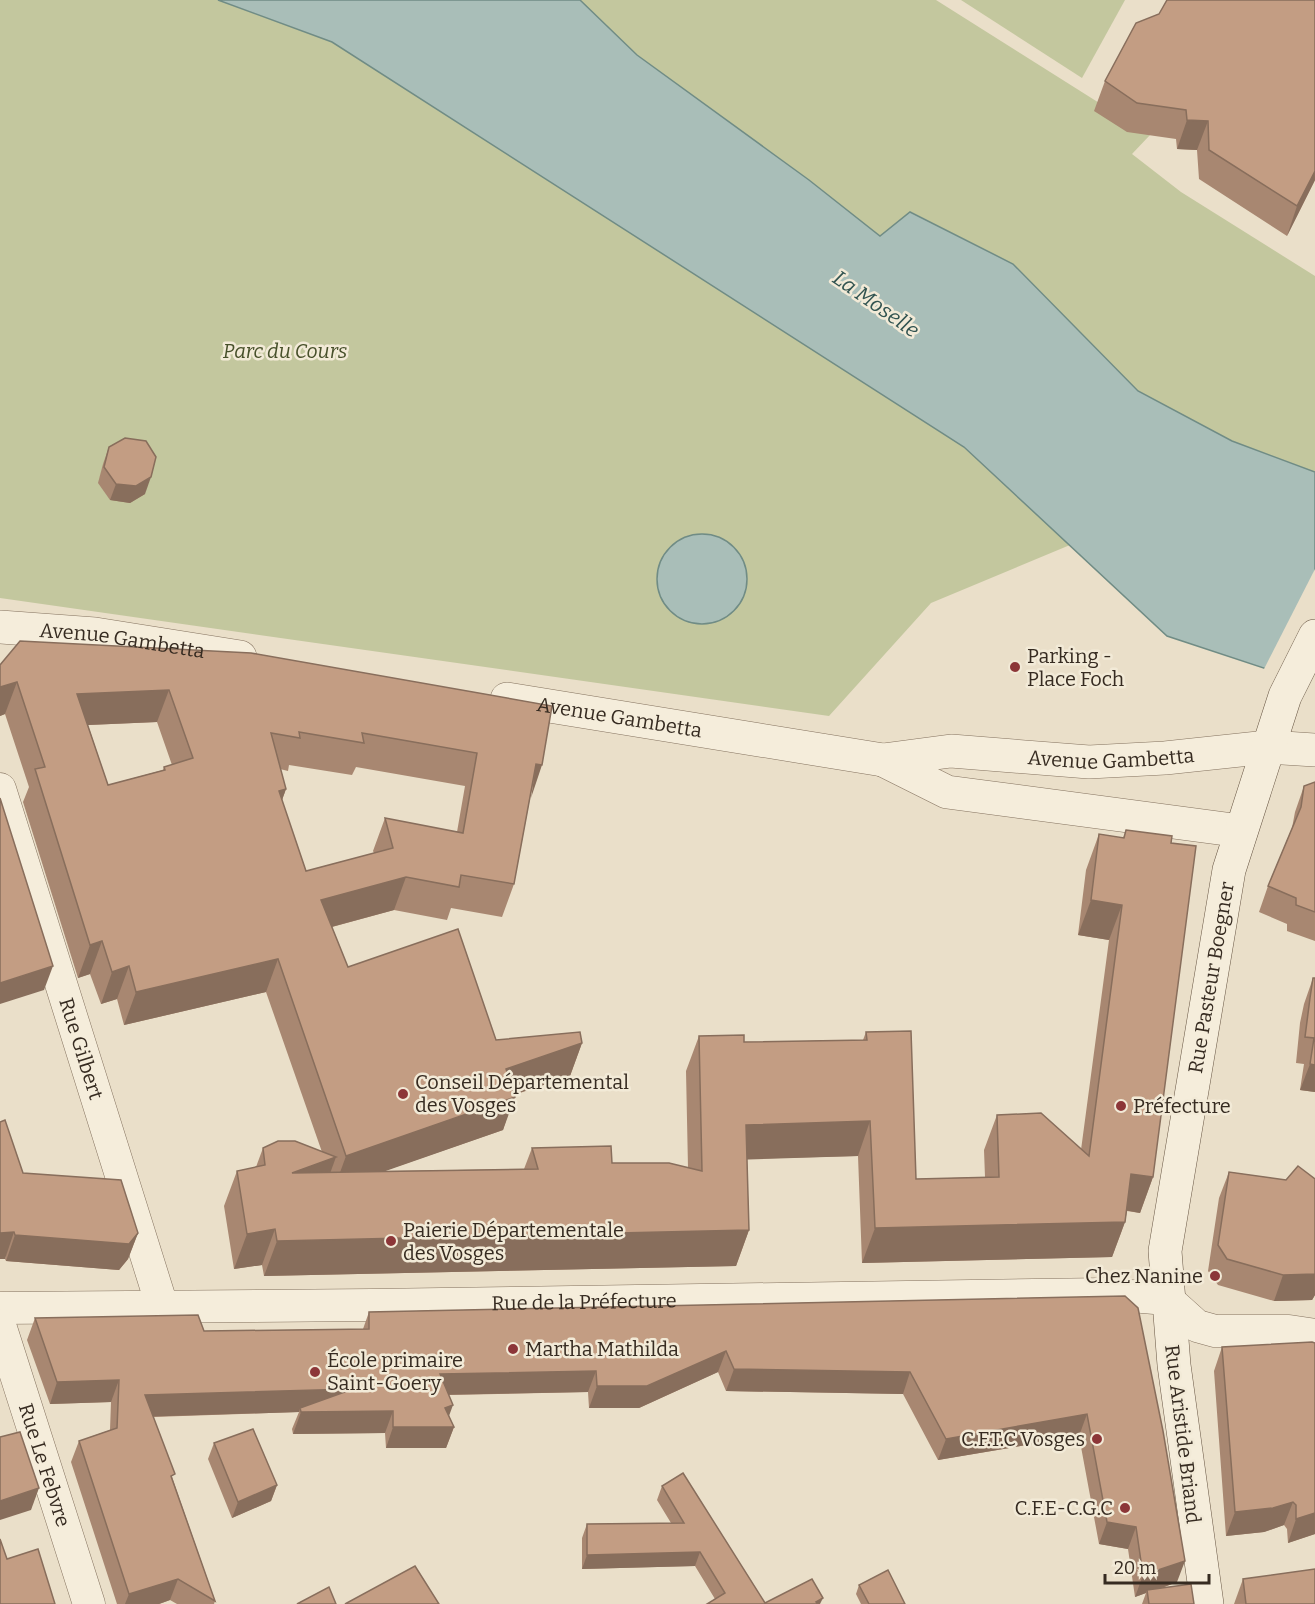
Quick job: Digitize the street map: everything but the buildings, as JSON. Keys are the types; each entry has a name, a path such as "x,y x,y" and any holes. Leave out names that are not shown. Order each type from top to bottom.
{"street":[{"name":"Avenue Gambetta","path":"0,627 95,634 272,662"},
{"name":"Rue Pasteur Boegner","path":"1167,1299 1165,1251 1230,870 1268,747 1292,681 1315,636"},
{"name":"Avenue Gambetta","path":"483,696 883,760 951,751 1089,762 1165,758 1268,747 1315,750"},
{"name":"Avenue Gambetta","path":"883,760 947,792 1241,831"},
{"name":"Rue Gilbert","path":"0,789 162,1306"},
{"name":"Rue de la Préfecture","path":"0,1308 1106,1294 1167,1299"},
{"path":"1167,1299 1197,1326 1215,1331 1289,1331 1315,1335"},
{"name":"Rue Aristide Briand","path":"1167,1299 1185,1457 1207,1604"},
{"name":"Rue Le Febvre","path":"0,1325 89,1604"}],"green space":[{"name":"Parc du Cours","path":"0,0 218,0 332,42 964,447 1070,545 931,603 829,716 0,598"},
{"path":"580,0 936,0 1150,135 1132,154 1181,192 1315,276 1315,472 1232,441 1138,391 1013,264 911,212 880,236 809,180 637,55"},
{"path":"961,0 1125,0 1082,78"}],"water":[{"name":"La Moselle","path":"218,0 580,0 637,55 809,180 880,236 910,212 1013,264 1138,391 1232,441 1315,472 1315,685 1167,636 964,447 332,42"},
{"path":"702,534 719,537 734,547 744,562 747,579 744,596 734,611 719,621 702,624 685,621 670,611 660,596 657,579 660,562 670,547 685,537"}],"pier":[{"path":"1315,569 1315,688 1263,671"}],"place":[{"name":"Parking - Place Foch","path":"1015,667"},
{"name":"Conseil Départemental des Vosges","path":"403,1094"},
{"name":"Préfecture","path":"1121,1106"},
{"name":"Paierie Départementale des Vosges","path":"391,1241"},
{"name":"Chez Nanine","path":"1215,1276"},
{"name":"Martha Mathilda","path":"513,1349"},
{"name":"École primaire Saint-Goery","path":"315,1372"},
{"name":"C.F.T.C Vosges","path":"1097,1439"},
{"name":"C.F.E-C.G.C","path":"1125,1508"}]}
